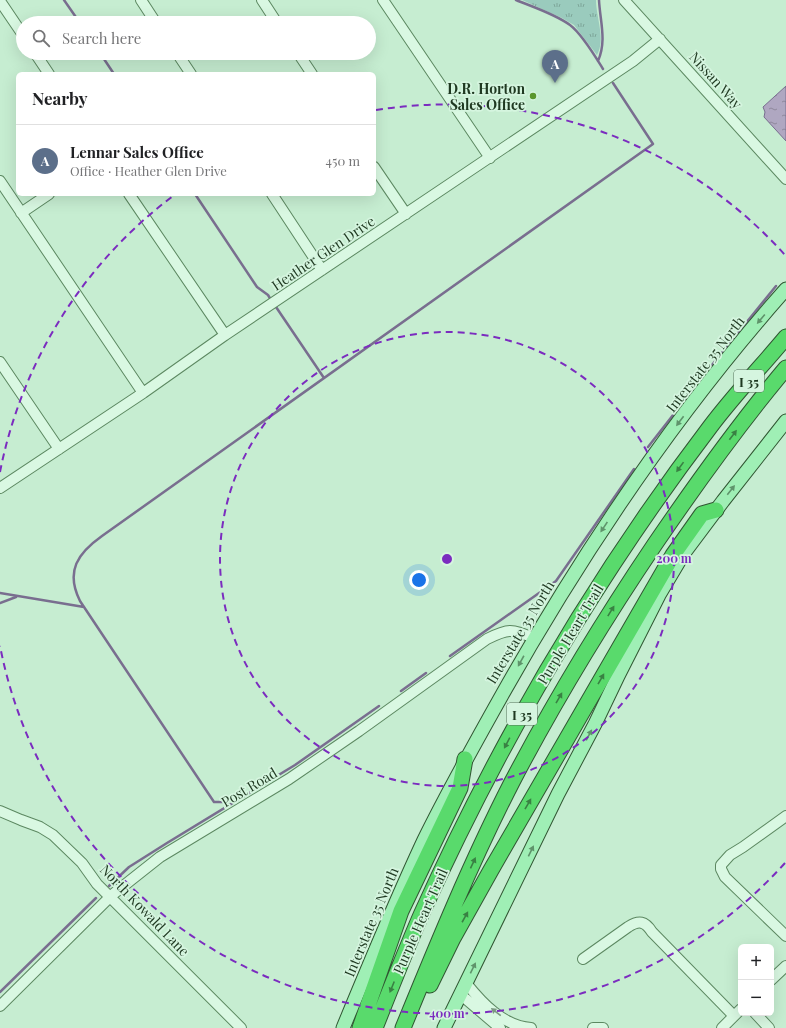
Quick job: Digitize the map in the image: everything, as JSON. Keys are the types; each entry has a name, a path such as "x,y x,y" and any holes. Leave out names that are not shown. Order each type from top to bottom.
{"highway":[{"name":"Purple Heart Trail","path":"375,1028 420,917 450,854 507,742 548,668 600,584 659,496 712,424 786,337"},
{"name":"Purple Heart Trail","path":"403,1028 442,931 485,838 533,743 582,657 620,596 692,489 786,368"},
{"path":"411,1028 461,924 529,802 669,562 702,514 716,510"},
{"path":"360,1028 401,911 460,788 465,759"}],"main road":[{"name":"Interstate 35 North","path":"343,1028 380,937 424,840 465,759 534,638 591,546 632,486 733,352 786,289"},
{"path":"444,1028 558,794 595,724 659,595 684,553 786,421"}],"street":[{"path":"141,0 151,16"},
{"path":"262,0 272,16"},
{"path":"383,0 490,158"},
{"name":"Nissan Way","path":"624,0 786,179"},
{"path":"0,1 16,25"},
{"name":"Heather Glen Drive","path":"0,488 143,393 225,335 633,61 660,39"},
{"path":"40,60 48,72"},
{"path":"182,60 190,72"},
{"path":"303,60 311,72"},
{"path":"376,170 406,214"},
{"path":"0,181 143,393"},
{"path":"21,212 46,196"},
{"path":"130,196 225,335"},
{"path":"273,196 322,270"},
{"path":"0,362 59,449"},
{"name":"Post Road","path":"0,1006 110,896 160,857 294,776 486,639 503,631 516,631 534,638"},
{"name":"North Kowald Lane","path":"0,811 40,827 53,835 82,863 97,884 241,1028"},
{"path":"786,816 730,855 721,864 721,869 725,877 786,936"},
{"path":"583,959 634,923 643,923 648,926 652,932 738,1013 722,1028"},
{"path":"774,977 786,966"},
{"path":"463,988 500,1028"},
{"path":"463,988 508,1022 531,1028"},
{"path":"757,1016 769,1028"},
{"path":"593,1028 602,1028"}],"green space":[{"path":"522,0 596,0 601,35 600,49 597,55 574,25"}],"water":[{"path":"786,86 786,141 764,117 765,112 763,107"}],"waterway":[{"path":"64,0 75,16"},
{"path":"516,0 551,14 570,25 584,39 603,69"},
{"path":"598,61 601,53 603,38 599,0"},
{"path":"105,60 113,72"},
{"path":"242,797 223,802 214,802 80,601 74,581 76,564 86,549 102,536 653,144 613,83"},
{"path":"196,196 257,287 268,295 271,300"},
{"path":"712,365 776,286"},
{"path":"274,304 324,378"},
{"path":"648,447 695,387"},
{"path":"450,656 556,581 634,469"},
{"path":"0,593 84,607"},
{"path":"0,603 16,597"},
{"path":"401,691 426,673"},
{"path":"109,886 129,867 295,765 379,706"},
{"path":"0,992 96,898"}],"place":[{"name":"Lennar Sales Office","path":"555,83"},
{"name":"D.R. Horton Sales Office","path":"533,96"}]}
